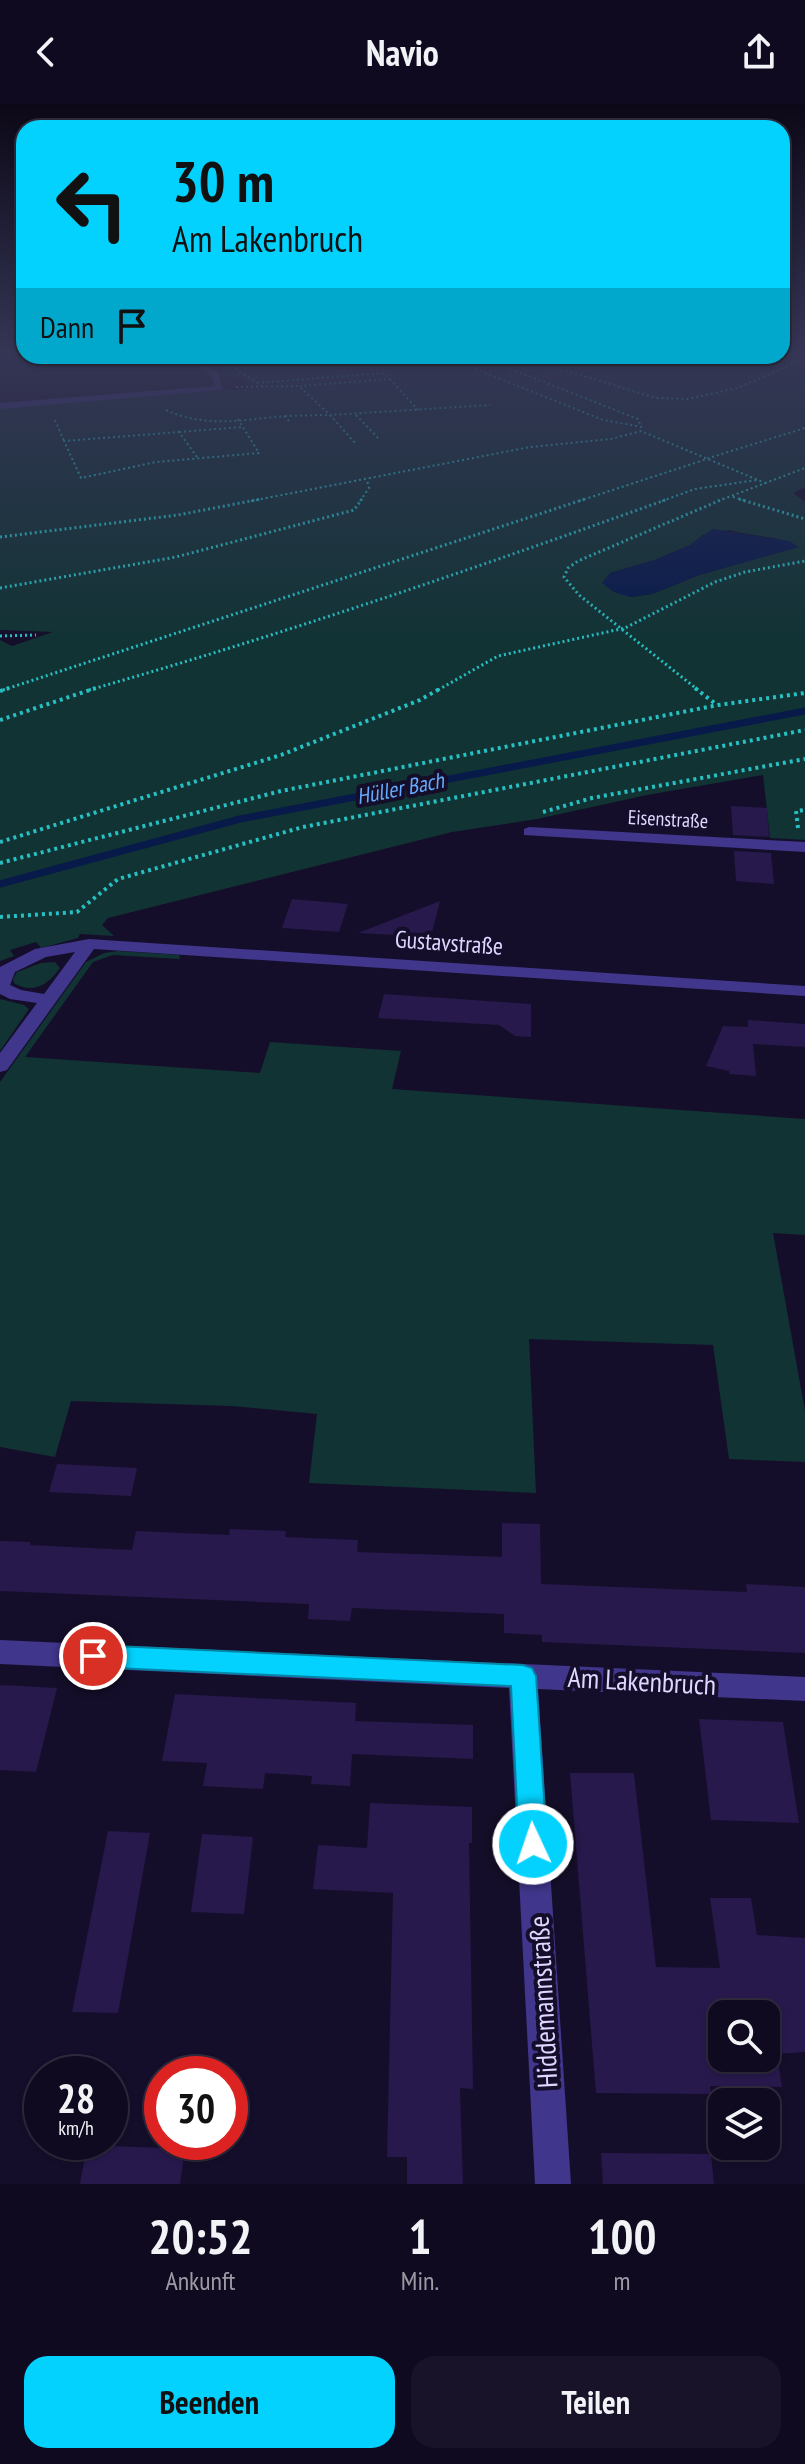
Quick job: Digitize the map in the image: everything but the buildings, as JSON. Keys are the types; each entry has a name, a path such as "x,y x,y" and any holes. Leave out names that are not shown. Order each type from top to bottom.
{"street":[{"name":"Eisenstraße","path":"529,832 805,847"},
{"name":"Gustavstraße","path":"49,1000 16,995 1,987 7,969 41,953 89,944 805,991"},
{"path":"0,1066 89,944"},
{"name":"Am Lakenbruch","path":"0,1652 805,1689"},
{"name":"Hiddemannstraße","path":"523,1676 553,2184"}],"path":[{"path":"69,451 81,478 126,466 258,451"},
{"path":"193,451 197,457"},
{"path":"0,537 178,515 510,451"},
{"path":"691,451 765,483"},
{"path":"0,691 731,451"},
{"path":"718,705 633,639 625,628 577,593 564,577 568,568 635,535 805,468"},
{"path":"0,588 176,557 354,510 369,488 367,480"},
{"path":"0,720 48,702 263,640 450,578 695,489 757,480"},
{"path":"732,496 805,519"},
{"path":"0,842 281,755 420,700 498,656 625,628 715,582 745,572 805,561"},
{"path":"0,636 36,635"},
{"path":"0,863 281,791 718,705 805,693"},
{"path":"0,917 77,912 118,879 303,827 805,730"},
{"path":"529,832 531,815 592,798 805,759"},
{"path":"798,829 796,811 805,810"}],"green space":[{"path":"0,451 805,451 805,487 793,493 805,502 805,840 770,838 763,775 647,795 537,819 452,832 108,918 102,925 114,936 80,934 78,938 41,948 36,942 10,950 14,956 0,961 0,640 12,646 53,632 0,630","holes":["730,530 782,540 798,547 699,575 652,594 630,597 610,573 655,560 690,545 703,535"]},
{"path":"104,953 179,955 180,959 113,955 93,962 25,1057 260,1073 270,1042 401,1051 392,1089 805,1119 805,1235 773,1233 805,1411 805,1462 729,1459 713,1345 529,1339 536,1493 309,1483 317,1414 232,1406 71,1401 55,1457 0,1447 0,1082 86,962"},
{"path":"55,962 60,968 40,986 28,988 14,983 17,972 41,963"},
{"path":"0,999 29,1009 0,1051"}],"water":[{"path":"713,529 789,541 799,547 699,575 652,594 630,597 614,592 602,583 610,573 655,560 690,545"}],"waterway":[{"name":"Hüller Bach","path":"0,884 240,819 805,711"}],"route":[{"path":"93,1656 523,1676 533,1844"}]}
